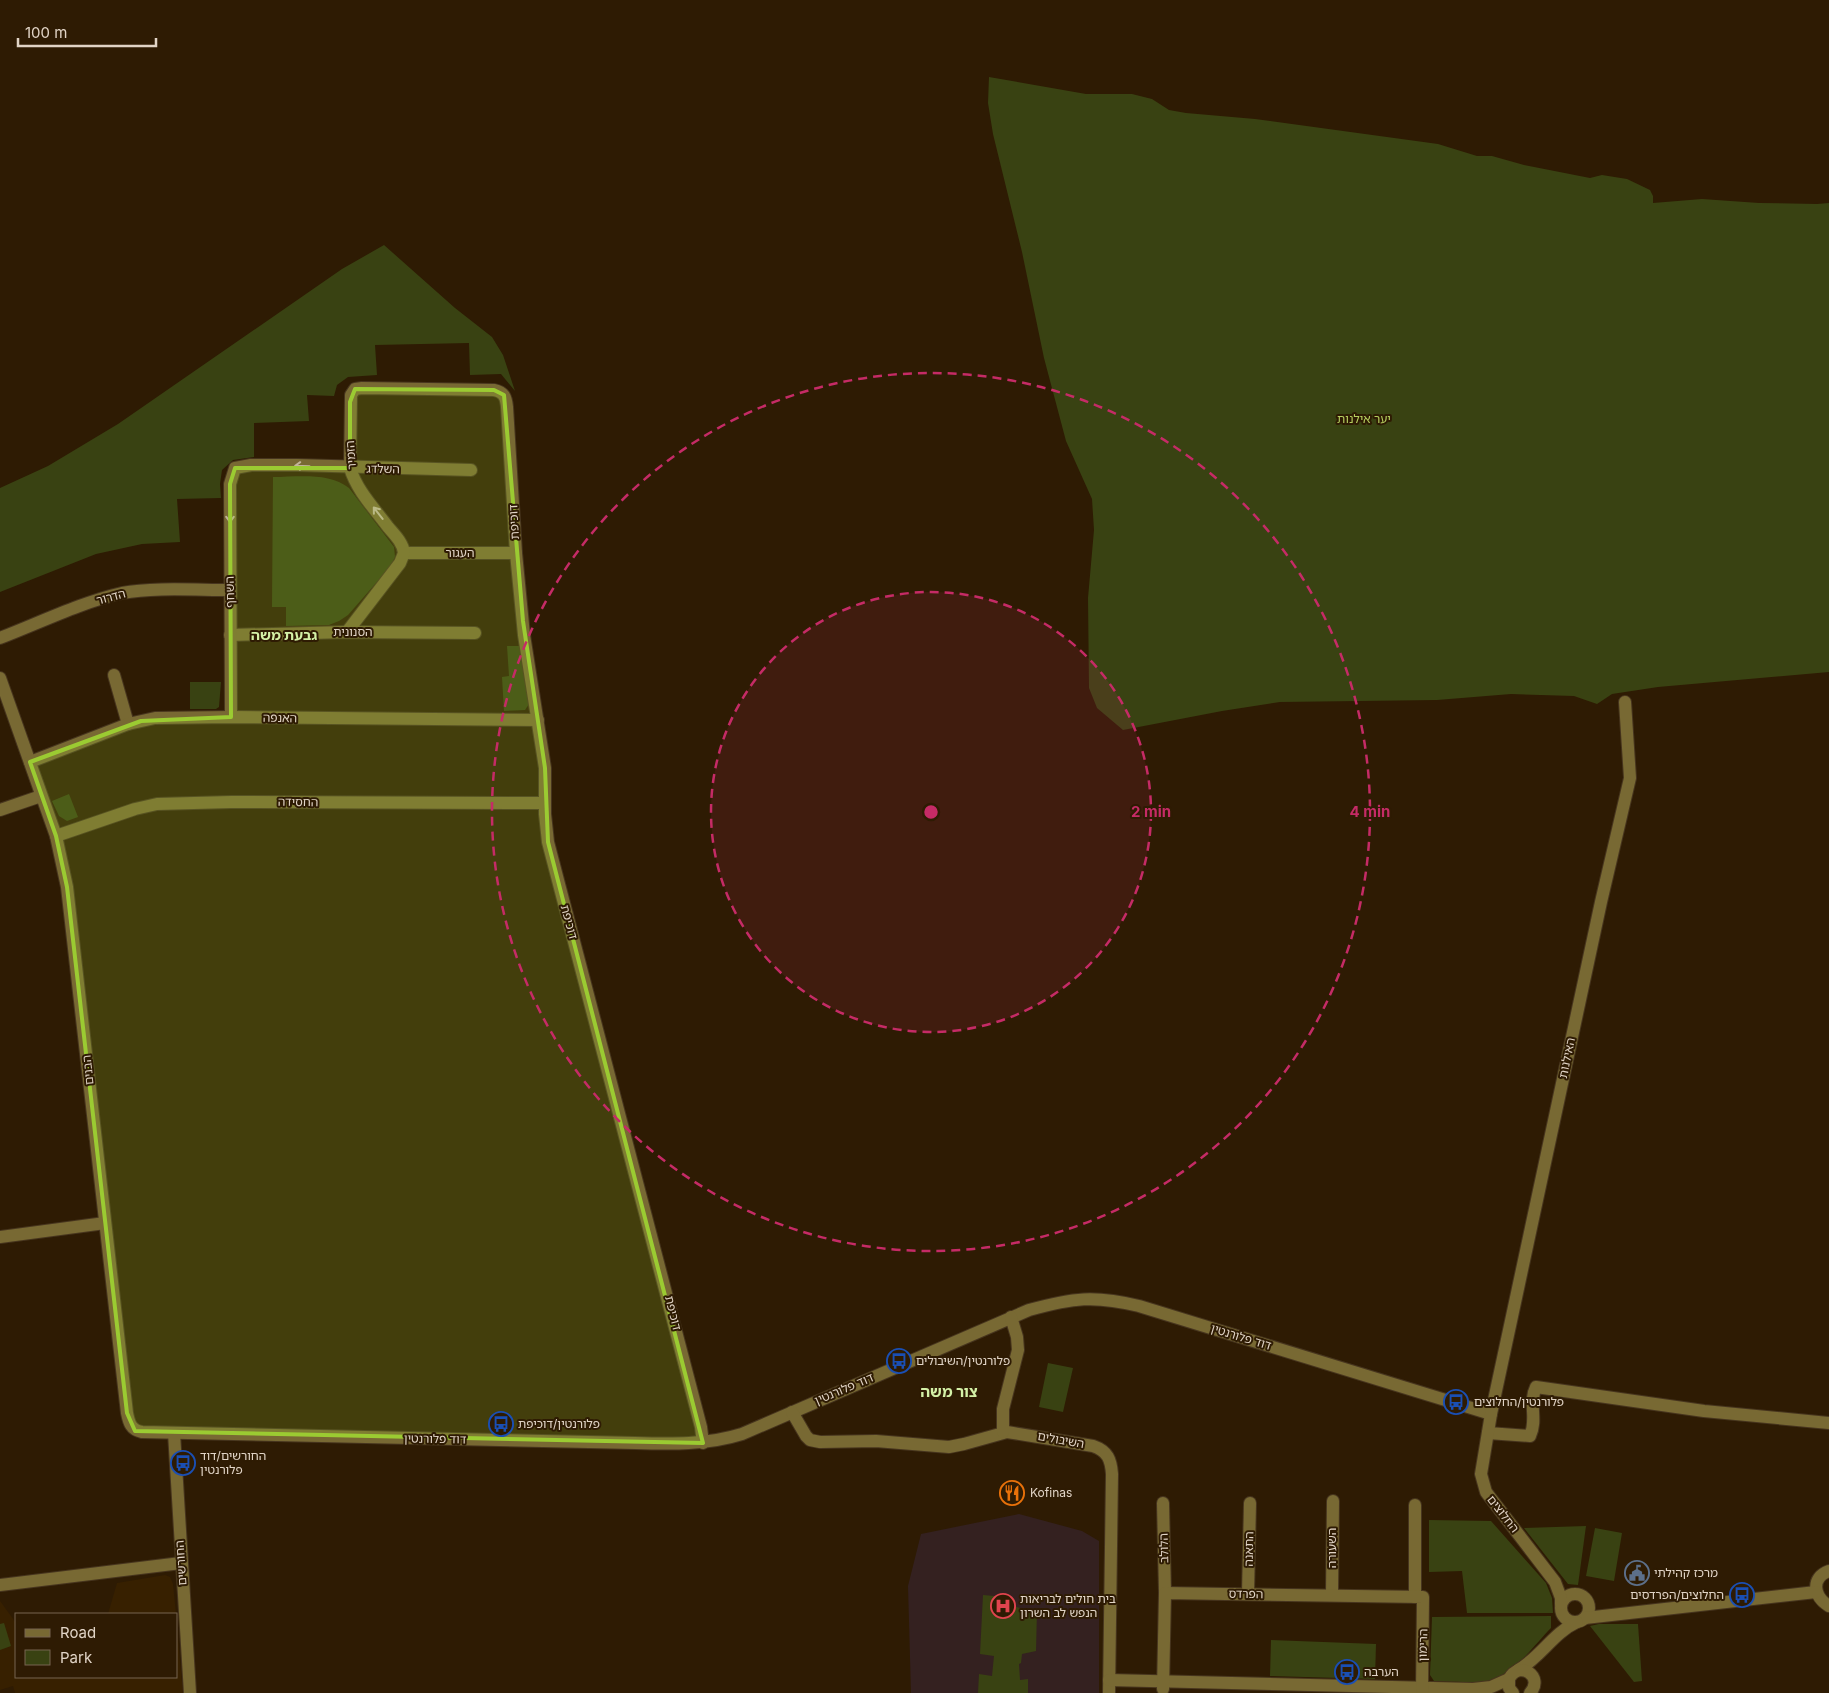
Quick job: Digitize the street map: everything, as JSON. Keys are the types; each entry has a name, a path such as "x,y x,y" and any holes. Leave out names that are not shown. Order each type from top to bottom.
{"street":[{"name":"הזמיר","path":"404,553 404,548 400,542 357,487 350,468 351,395 355,389 371,388 500,391"},
{"name":"דוכיפת","path":"500,391 504,395 507,406 516,553 524,635 546,779 546,823 551,856 669,1298 699,1416 703,1443"},
{"name":"השלדג","path":"235,468 251,465 298,465 471,470"},
{"name":"השחף","path":"231,717 230,484 235,468"},
{"name":"העגור","path":"404,553 516,553"},
{"path":"347,632 400,563 404,553"},
{"name":"הדרור","path":"0,638 98,600 123,593 230,590"},
{"name":"הסנונית","path":"230,635 347,632 475,633"},
{"path":"114,675 128,724"},
{"name":"הבנים","path":"0,678 56,836 67,887 128,1420 130,1426 135,1431 174,1433"},
{"name":"האילנות","path":"1490,1414 1630,778 1625,702"},
{"name":"האנפה","path":"30,762 128,724 155,718 538,720"},
{"path":"0,810 41,796"},
{"name":"החסידה","path":"56,836 135,809 157,804 231,802 545,803"},
{"path":"0,1237 105,1223"},
{"name":"דוד פלורנטין","path":"174,1433 635,1444 717,1441 742,1434 1010,1317 1038,1307 1078,1299 1095,1298 1116,1300 1490,1414"},
{"path":"1003,1432 1003,1409 1018,1350 1017,1337 1010,1317"},
{"path":"1488,1432 1530,1436 1534,1427 1532,1394 1536,1388 1704,1411 1786,1417 1829,1423"},
{"name":"השיבולים","path":"792,1412 806,1436 810,1440 820,1442 876,1441 949,1447 1003,1432 1020,1433 1093,1446 1105,1452 1110,1460 1112,1474 1109,1687"},
{"name":"החלוצים","path":"1490,1414 1480,1474 1486,1492 1551,1576 1559,1590 1562,1608"},
{"name":"החורשים","path":"174,1433 190,1693"},
{"name":"השעורה","path":"1332,1595 1333,1501"},
{"name":"הלולב","path":"1163,1503 1164,1593"},
{"name":"התאנה","path":"1248,1594 1250,1503"},
{"name":"הרימון","path":"1416,1505 1422,1690"},
{"path":"0,1585 181,1563"},
{"path":"1829,1571 1819,1578 1816,1584 1816,1592 1822,1602 1829,1606"},
{"name":"החלוצים","path":"1551,1576 1582,1598 1617,1614"},
{"name":"החלוצים","path":"1581,1620 1617,1614 1816,1592"},
{"path":"1163,1685 1164,1593"},
{"name":"הפרדס","path":"1164,1593 1419,1597"},
{"path":"1235,1689 1422,1690 1482,1688 1497,1685 1509,1679 1511,1675 1532,1661 1551,1640 1556,1632 1566,1598 1573,1594 1582,1598 1589,1610 1581,1620 1566,1627 1551,1640"},
{"path":"1562,1608 1568,1620 1581,1620"},
{"path":"1533,1684 1534,1665 1540,1653"},
{"path":"1518,1670 1526,1671 1533,1684 1542,1693"},
{"path":"1509,1679 1509,1688 1512,1693"},
{"path":"1109,1687 1163,1685 1335,1693"}],"highlighted area":[{"path":"355,389 494,390 504,395 523,621 545,768 548,842 703,1443 135,1431 127,1413 67,887 56,836 30,762 141,721 231,717 230,484 235,468 350,468 350,402"}],"shaded area":[{"name":"בית חולים לבריאות הנפש לב השרון","path":"1019,1514 1082,1531 1099,1541 1099,1693 911,1693 908,1586 921,1534"},
{"path":"165,1575 170,1577 173,1584 176,1613 108,1613 117,1583"},
{"path":"0,1601 15,1622 15,1678 178,1678 178,1639 183,1693 15,1693 13,1686 0,1690"}],"green space":[{"name":"יער אילנות","path":"989,77 1086,94 1132,94 1152,99 1169,110 1186,113 1255,119 1438,144 1477,156 1492,156 1524,165 1590,178 1602,175 1627,179 1650,190 1653,196 1653,203 1702,199 1759,203 1829,203 1829,672 1658,687 1612,694 1597,704 1574,696 1511,694 1437,700 1280,702 1123,730 1097,708 1089,688 1088,598 1094,530 1092,499 1066,441 1044,358 1022,252 993,134 988,103"},
{"path":"384,245 455,308 492,337 503,355 515,391 501,374 470,375 469,343 375,345 377,375 348,377 337,385 334,396 307,395 309,421 254,423 254,457 233,460 222,470 221,498 177,499 180,542 142,544 96,554 0,592 0,488 48,466 118,424 342,269"},
{"path":"273,477 323,477 341,483 349,488 394,547 395,557 390,567 348,615 339,621 329,625 286,626 286,607 272,607"},
{"path":"507,646 519,646 521,650 529,704 525,710 504,711 502,677 509,676"},
{"path":"190,682 221,682 219,707 216,709 190,709"},
{"path":"69,794 78,817 67,821 59,816 52,801"},
{"path":"1048,1363 1073,1368 1063,1412 1039,1407"},
{"path":"1429,1520 1491,1521 1546,1583 1552,1598 1553,1613 1467,1613 1462,1571 1429,1572"},
{"path":"1586,1526 1578,1585 1568,1584 1524,1528"},
{"path":"1595,1528 1622,1533 1614,1581 1586,1576"},
{"path":"983,1595 1005,1597 1015,1606 1037,1610 1036,1651 1022,1654 1021,1663 1019,1664 1020,1680 1028,1679 1028,1693 978,1693 979,1674 992,1676 994,1656 980,1654"},
{"path":"1551,1616 1551,1628 1511,1670 1497,1679 1475,1682 1434,1681 1430,1675 1432,1617"},
{"path":"4,1623 11,1646 0,1650 0,1624"},
{"path":"1599,1624 1638,1624 1642,1681 1634,1682 1590,1626"},
{"path":"1271,1640 1376,1644 1375,1679 1270,1676"}],"place":[{"name":"פלורנטין/השיבולים","path":"899,1361"},
{"name":"פלורנטין/החלוצים","path":"1456,1402"},
{"name":"פלורנטין/דוכיפת","path":"501,1424"},
{"name":"החורשים/דוד פלורנטין","path":"183,1463"},
{"name":"Kofinas","path":"1012,1493"},
{"name":"מרכז קהילתי","path":"1637,1573"},
{"name":"החלוצים/הפרדסים","path":"1742,1595"},
{"name":"בית חולים לבריאות הנפש לב השרון","path":"1003,1606"},
{"name":"הערבה","path":"1347,1672"}],"district":[{"name":"גבעת משה","path":"284,635"},
{"name":"צור משה","path":"949,1392"}]}
